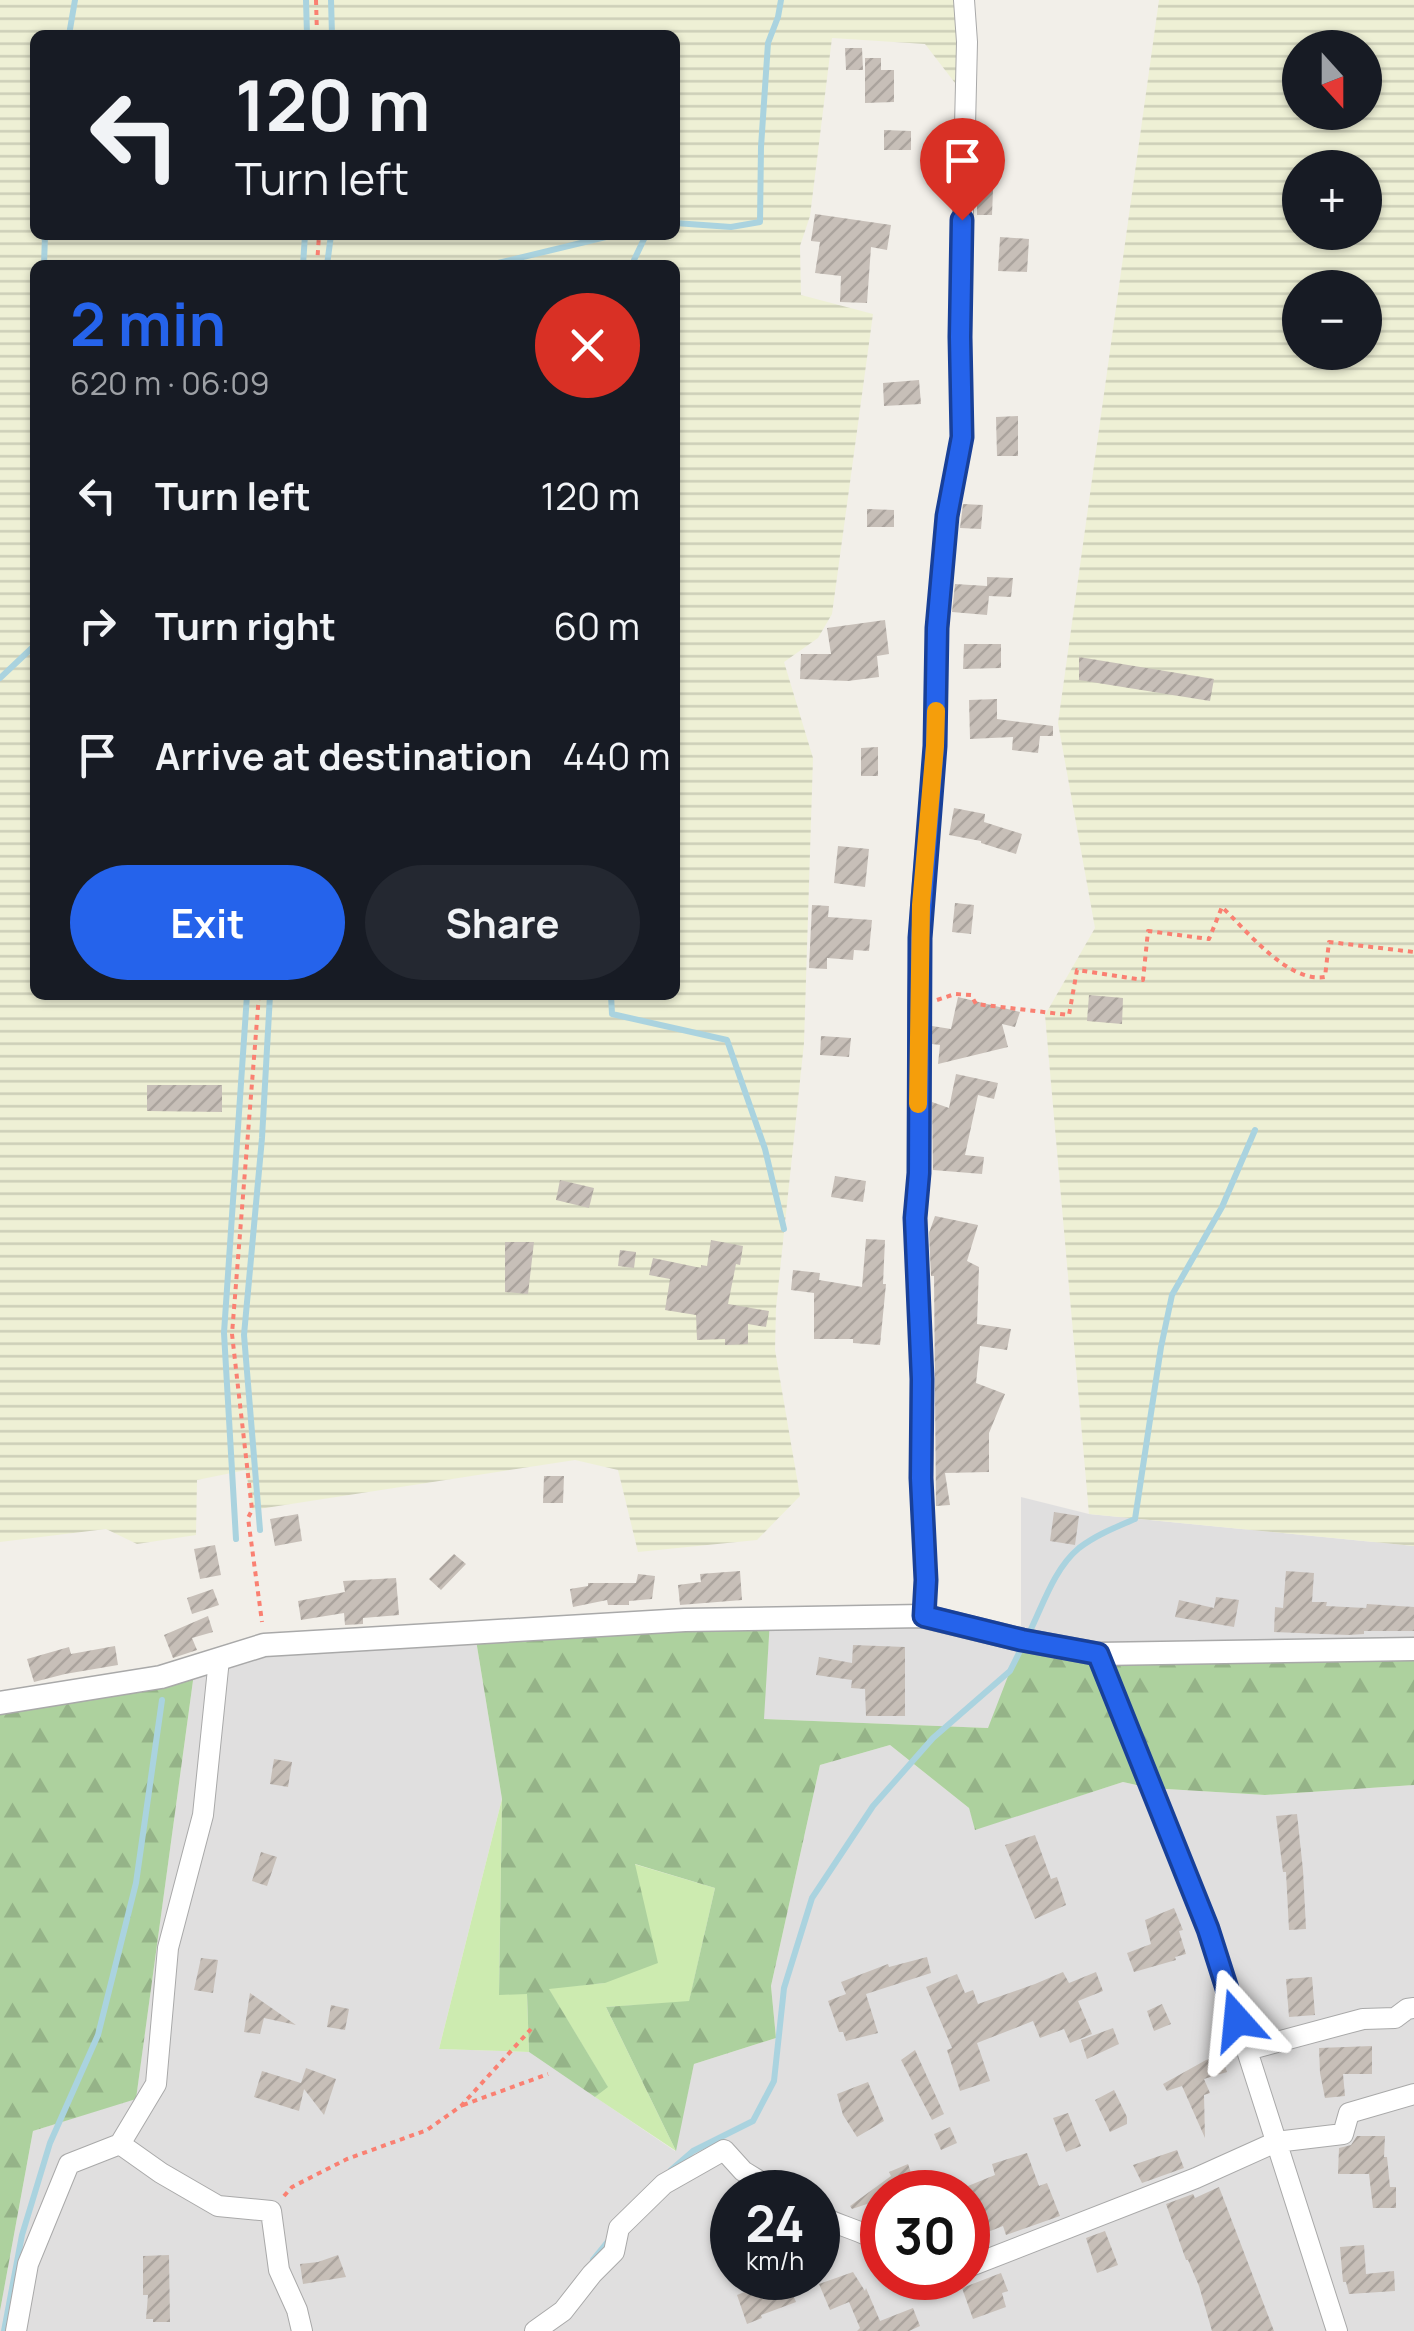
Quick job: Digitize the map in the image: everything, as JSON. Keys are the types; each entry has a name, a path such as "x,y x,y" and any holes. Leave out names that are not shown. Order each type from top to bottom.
{"street":[{"path":"924,1616 922,1379 915,1218 919,1173 918,1005 921,905 935,746 937,628 947,516 962,437 964,0"},
{"path":"0,1703 161,1677 264,1645 684,1620 924,1616 1098,1654 1414,1650"},
{"path":"1098,1654 1208,1929 1338,2331"},
{"path":"16,2331 28,2264 69,2164 120,2144 156,2084 168,1948 202,1815 220,1659"},
{"path":"1247,2050 1362,2019 1395,2018 1407,2008 1414,2008"},
{"path":"990,2259 1276,2142 1343,2134 1349,2113 1414,2094"},
{"path":"120,2144 218,2206 271,2211 279,2270 302,2331"},
{"path":"536,2331 563,2311 614,2252 619,2228 664,2184 724,2150 741,2170"}],"path":[{"path":"316,0 318,30"},
{"path":"918,1005 955,994 971,996 976,1004 1068,1014 1077,970 1143,980 1148,931 1208,939 1222,907 1286,967 1312,979 1325,978 1329,942 1414,952"},
{"path":"259,1000 232,1334 264,1645"},
{"path":"271,2211 292,2187 347,2159 427,2130 461,2106 531,2029"},
{"path":"461,2106 548,2074"}],"shaded area":[{"path":"1021,1497 1089,1514 1414,1546 1414,1649 988,1728 763,1719 770,1620 923,1616 1021,1639"},
{"path":"475,1634 502,1799 439,2049 529,2052 675,2151 694,2064 776,2038 771,1986 820,1765 890,1745 969,1808 976,1829 1123,1782 1150,1788 1265,1795 1414,1785 1414,2331 0,2331 0,2311 33,2131 136,2098 195,1666 264,1645"}],"green space":[{"path":"0,0 964,0 965,96 925,44 832,38 810,216 800,246 801,295 873,314 832,614 818,638 784,662 813,758 804,1043 775,1350 800,1496 757,1540 638,1552 618,1470 575,1460 252,1510 246,1470 197,1480 196,1535 137,1544 106,1529 0,1542"},
{"path":"1159,0 1414,0 1414,1546 1089,1514 1045,1015 1095,928 1058,723"},
{"path":"770,1620 764,1719 988,1728 1022,1640 1098,1654 1414,1649 1414,1785 1265,1795 1150,1788 1123,1782 975,1830 969,1808 890,1745 820,1765 771,1986 776,2038 694,2064 676,2151 606,2007 689,2001 715,1888 635,1864 658,1963 605,1983 549,1989 608,2087 595,2097 529,2052 527,1994 499,1995 502,1799 475,1634"},
{"path":"195,1666 136,2099 33,2131 0,2311 0,1703"},
{"path":"502,1799 499,1994 527,1994 529,2052 439,2049"},
{"path":"634,1864 715,1888 689,2002 606,2007 676,2151 595,2097 607,2086 548,1988 605,1983"}],"building":[{"path":"845,48 862,48 863,70 846,70"},
{"path":"865,58 881,58 881,70 894,70 894,102 865,103"},
{"path":"884,130 911,131 911,150 884,150"},
{"path":"977,190 993,190 992,215 977,215"},
{"path":"815,214 891,225 887,250 871,247 867,303 840,302 841,276 815,273 820,242 811,241"},
{"path":"1000,237 1029,239 1027,272 998,271"},
{"path":"919,380 921,404 884,406 883,383"},
{"path":"1018,416 1018,456 997,456 996,417"},
{"path":"963,504 983,505 981,529 960,528"},
{"path":"867,509 894,510 894,527 867,527"},
{"path":"987,577 1013,578 1011,597 989,596 987,615 952,612 955,584 987,586"},
{"path":"885,620 889,654 877,656 879,677 848,681 800,679 801,654 831,654 827,628"},
{"path":"964,644 1001,644 1001,668 963,669"},
{"path":"1079,657 1214,679 1210,701 1079,680"},
{"path":"997,699 997,719 1053,726 1053,736 1040,736 1038,753 1012,750 1013,737 970,739 969,700"},
{"path":"878,747 878,776 861,776 861,748"},
{"path":"954,808 985,814 984,822 1022,834 1016,854 949,835"},
{"path":"838,846 869,849 865,887 834,883"},
{"path":"955,903 974,905 971,934 952,932"},
{"path":"812,905 829,906 828,917 872,920 869,951 854,950 853,960 827,958 827,969 809,968"},
{"path":"1089,995 1123,998 1122,1024 1087,1021"},
{"path":"958,997 1020,1012 1015,1027 1002,1024 1008,1047 938,1064 940,1045 932,1044 932,1026 951,1029"},
{"path":"821,1036 851,1038 849,1057 820,1055"},
{"path":"956,1074 998,1083 994,1099 978,1095 965,1155 984,1157 982,1174 933,1170 932,1102 949,1108"},
{"path":"147,1085 222,1085 222,1112 147,1111"},
{"path":"835,1176 866,1181 863,1202 831,1197"},
{"path":"560,1180 594,1188 589,1208 556,1200"},
{"path":"935,1216 978,1225 967,1261 979,1267 977,1324 1011,1329 1007,1350 980,1346 976,1383 1005,1394 989,1433 989,1472 945,1473 950,1505 936,1506 934,1276 929,1233"},
{"path":"866,1239 885,1240 886,1284 880,1345 853,1343 853,1339 814,1339 814,1293 791,1290 793,1270 820,1273 819,1280 862,1287"},
{"path":"711,1240 743,1246 728,1304 769,1311 766,1327 748,1324 748,1344 725,1345 725,1339 697,1340 696,1315 665,1310 670,1279 649,1275 653,1258 707,1266"},
{"path":"505,1242 534,1242 528,1294 505,1292"},
{"path":"620,1250 636,1252 634,1268 618,1266"},
{"path":"544,1476 564,1476 563,1503 543,1503"},
{"path":"1054,1512 1079,1516 1075,1545 1050,1541"},
{"path":"298,1514 302,1541 275,1546 270,1519"},
{"path":"215,1545 221,1575 200,1579 194,1549"},
{"path":"454,1554 466,1564 441,1590 429,1579"},
{"path":"740,1571 742,1600 680,1605 678,1585 701,1582 700,1574"},
{"path":"1286,1571 1314,1573 1312,1602 1327,1602 1326,1606 1414,1607 1414,1631 1364,1631 1348,1635 1274,1632 1275,1607 1283,1608"},
{"path":"638,1574 655,1576 652,1599 629,1601 629,1605 608,1605 607,1600 573,1607 570,1589 588,1583 636,1583"},
{"path":"396,1578 399,1615 363,1618 363,1624 345,1625 344,1613 301,1620 298,1601 345,1592 343,1581"},
{"path":"213,1589 219,1605 192,1614 187,1598"},
{"path":"1216,1597 1239,1600 1234,1627 1175,1617 1179,1600 1214,1608"},
{"path":"208,1616 213,1632 192,1638 197,1650 173,1658 164,1635"},
{"path":"853,1645 905,1647 905,1716 866,1716 865,1689 851,1688 852,1680 816,1675 819,1657 852,1663"},
{"path":"115,1646 118,1665 34,1682 27,1659 69,1647 71,1654"},
{"path":"274,1759 292,1762 288,1787 270,1784"},
{"path":"1297,1814 1306,1929 1289,1930 1286,1872 1276,1816"},
{"path":"1035,1835 1051,1879 1057,1877 1066,1905 1035,1919 1005,1845"},
{"path":"261,1852 277,1857 267,1886 252,1881"},
{"path":"1174,1908 1183,1930 1179,1931 1186,1954 1134,1972 1127,1953 1151,1944 1145,1920"},
{"path":"927,1957 931,1973 866,1994 878,2033 846,2041 828,2001 846,1994 841,1982 888,1964 889,1967"},
{"path":"201,1958 218,1960 213,1993 194,1990"},
{"path":"1063,1972 1069,1983 1096,1972 1103,1991 1078,2001 1092,2034 1070,2043 1064,2029 1040,2038 1033,2021 977,2043 990,2081 960,2091 947,2050 952,2048 926,1987 957,1974 965,1993 973,1990 978,2004"},
{"path":"1312,1977 1315,2015 1289,2017 1286,1979"},
{"path":"250,1993 296,2025 264,2018 260,2034 244,2032"},
{"path":"1162,2004 1171,2024 1154,2031 1147,2011"},
{"path":"331,2005 349,2009 345,2030 327,2027"},
{"path":"1113,2028 1119,2044 1087,2059 1081,2040"},
{"path":"1372,2046 1372,2074 1343,2074 1345,2096 1325,2098 1319,2048"},
{"path":"915,2050 944,2114 932,2120 901,2060"},
{"path":"1221,2055 1227,2072 1204,2079 1210,2093 1204,2095 1205,2138 1182,2086 1167,2091 1163,2084"},
{"path":"306,2068 336,2079 324,2115 304,2089 299,2111 254,2097 262,2071 301,2083"},
{"path":"868,2082 884,2121 857,2137 843,2115 837,2094"},
{"path":"1114,2090 1127,2124 1110,2132 1095,2100"},
{"path":"1068,2113 1081,2146 1066,2152 1053,2118"},
{"path":"950,2127 957,2143 941,2150 934,2134"},
{"path":"1357,2136 1385,2136 1384,2157 1390,2187 1396,2187 1396,2208 1373,2208 1369,2174 1338,2174 1339,2148 1351,2145"},
{"path":"1177,2150 1184,2168 1142,2183 1133,2165"},
{"path":"1027,2153 1039,2186 1047,2183 1060,2216 1006,2235 1003,2226 990,2231 990,2177 995,2175 992,2164"},
{"path":"1219,2187 1274,2331 1212,2331 1199,2286 1166,2204 1193,2194 1195,2198"},
{"path":"1105,2231 1118,2265 1097,2273 1086,2238"},
{"path":"1364,2245 1366,2274 1394,2271 1395,2291 1349,2294 1343,2282 1340,2247"},
{"path":"169,2255 170,2322 153,2322 146,2319 148,2295 143,2295 143,2256"},
{"path":"338,2255 346,2277 303,2284 300,2264"},
{"path":"853,2272 860,2283 860,2300 871,2300 880,2321 913,2308 920,2326 909,2331 857,2331 860,2328 849,2302 830,2310 826,2300 840,2300 840,2277"},
{"path":"1001,2273 1008,2291 1002,2293 1006,2307 973,2319 966,2300 990,2300 990,2277"},
{"path":"739,2300 795,2300 796,2302 747,2324"}],"waterway":[{"path":"70,30 75,0"},
{"path":"306,0 307,30"},
{"path":"331,0 332,30"},
{"path":"680,223 731,227 760,222 768,43 781,0"},
{"path":"44,260 45,240"},
{"path":"303,260 305,240"},
{"path":"328,260 330,240"},
{"path":"511,260 593,240"},
{"path":"634,260 644,240"},
{"path":"0,678 30,650"},
{"path":"236,1539 224,1333 247,1000"},
{"path":"260,1530 244,1335 270,1000"},
{"path":"611,1000 612,1014 727,1040 765,1149 784,1229"},
{"path":"1031,1629 1051,1586 1071,1556 1092,1539 1135,1519 1172,1295 1222,1207 1255,1130"},
{"path":"671,2170 693,2151 753,2121 774,2081 784,1988 812,1898 873,1806 933,1738 1010,1671 1021,1649"},
{"path":"4,2331 22,2235 50,2143 98,2035 136,1883 162,1700"},
{"path":"593,2260 610,2239"}],"slow traffic":[{"path":"918,1104 921,905 936,711"}],"route":[{"path":"962,220 962,437 947,516 937,628 935,746 921,905 918,1005 919,1173 915,1218 922,1379 924,1616 1098,1654 1208,1929 1237,2020"}]}
